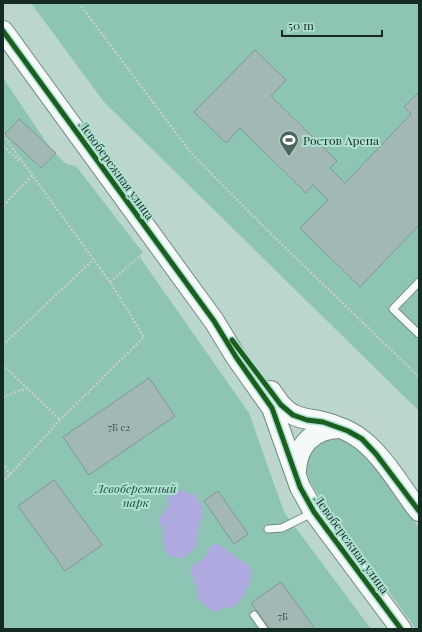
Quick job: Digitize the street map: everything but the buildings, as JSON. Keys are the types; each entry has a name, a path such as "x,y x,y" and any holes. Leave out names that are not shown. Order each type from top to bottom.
{"main road":[{"name":"Левобережная улица","path":"11,28 214,321 272,408 296,471 306,516 401,629"},
{"name":"Левобережная улица","path":"214,321 241,351 281,405 293,415 307,420 323,422 362,439 376,454 419,511"},
{"path":"296,471 299,452 307,440 319,431 339,428"}],"lane":[{"path":"419,284 393,309 419,334"},
{"path":"268,530 282,528 306,516"},
{"path":"254,616 264,629"}],"path":[{"path":"3,3 11,28"},
{"path":"79,3 191,154 274,237 419,377"},
{"path":"22,86 39,118 62,149 83,169"},
{"path":"3,135 94,259 144,336 60,420 3,482"},
{"path":"3,146 25,167"},
{"path":"3,206 32,176"},
{"path":"140,246 149,258"},
{"path":"110,282 145,252"},
{"path":"3,345 94,259"},
{"path":"3,365 60,420"},
{"path":"3,397 27,388"},
{"path":"334,408 341,408 362,415 385,438"},
{"path":"269,454 280,488 306,516"},
{"path":"3,463 10,475"}],"green space":[{"name":"Ростов Арена","path":"31,3 419,3 419,411 104,102"},
{"name":"Левобережный парк","path":"3,78 50,148 66,164 76,166 143,253 139,256 249,413 284,512 371,629 3,629"},
{"path":"324,436 354,439 419,528 419,629 416,629 314,489 307,473 307,460 313,449"}],"shaded area":[{"path":"177,489 195,495 202,506 203,515 199,526 195,549 183,558 176,558 166,552 164,548 163,531 159,520 162,513 168,508 168,502 172,493"},
{"path":"218,544 250,567 252,577 243,597 235,606 212,611 200,601 190,567 205,558 211,546"}],"cycle path":[{"path":"3,31 214,321 236,357 272,408 300,487 314,512 401,629"},
{"path":"232,340 281,405 293,415 307,420 323,422 348,431 362,439 376,454 419,511"}],"place":[{"name":"Ростов Арена","path":"289,157"}]}
